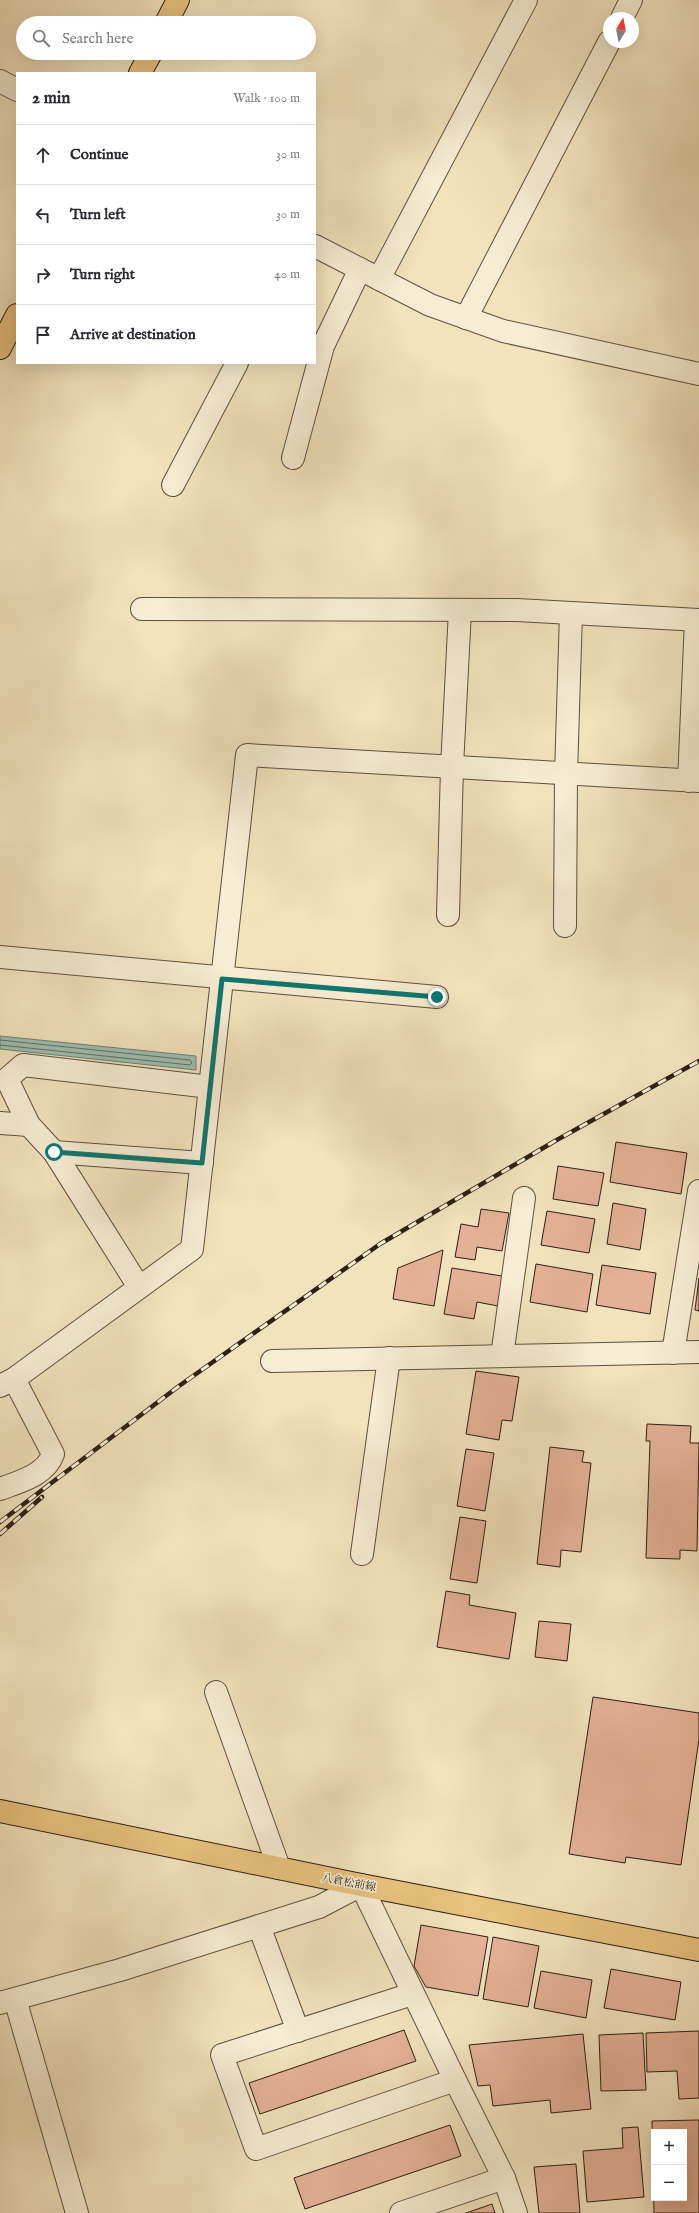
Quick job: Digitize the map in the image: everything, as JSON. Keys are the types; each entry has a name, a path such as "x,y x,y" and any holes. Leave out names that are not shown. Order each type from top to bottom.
{"main road":[{"path":"170,16 178,0"},
{"path":"141,72 147,60"},
{"path":"0,348 16,317"},
{"name":"八倉松前線","path":"0,1811 361,1885 699,1950"}],"street":[{"path":"379,279 526,0"},
{"path":"625,12 631,0"},
{"path":"466,318 606,48"},
{"path":"316,247 430,305 503,331 699,374"},
{"path":"293,458 323,346 360,269"},
{"path":"173,485 236,364"},
{"path":"0,1489 27,1479 50,1464 53,1454 7,1382 192,1249 247,755 694,781 698,620 517,610 142,609"},
{"path":"448,915 452,767 460,610"},
{"path":"565,926 566,774 571,613"},
{"path":"0,958 437,997"},
{"path":"139,1287 54,1152 29,1125 7,1079 23,1065 210,1087"},
{"path":"0,1123 29,1125"},
{"path":"54,1152 202,1163"},
{"path":"673,1353 699,1191"},
{"path":"502,1356 524,1198"},
{"path":"272,1361 699,1352"},
{"path":"362,1554 389,1358"},
{"path":"216,1692 279,1868"},
{"path":"77,2213 8,2001 120,1970 319,1907 361,1885 412,1994 504,2178 516,2213"},
{"path":"259,1926 298,2031"},
{"path":"412,1994 222,2055 256,2149 454,2080"},
{"path":"401,2213 504,2178"}],"water":[{"path":"0,1036 196,1056 196,1070 0,1049"}],"building":[{"path":"616,1142 687,1153 681,1194 610,1182"},
{"path":"558,1166 604,1173 598,1206 553,1199"},
{"path":"613,1203 646,1209 640,1250 607,1244"},
{"path":"481,1209 509,1213 502,1251 477,1247 475,1260 455,1257 461,1224 478,1227"},
{"path":"547,1211 595,1219 589,1253 541,1245"},
{"path":"443,1250 434,1306 393,1299 398,1268"},
{"path":"536,1264 593,1274 587,1312 530,1302"},
{"path":"602,1265 656,1273 650,1314 596,1305"},
{"path":"452,1268 502,1276 498,1306 477,1302 474,1319 444,1314"},
{"path":"699,1278 699,1311 695,1310"},
{"path":"476,1371 519,1377 512,1421 502,1420 499,1440 466,1434"},
{"path":"647,1424 691,1426 690,1443 699,1443 697,1551 680,1550 680,1559 646,1558 650,1441 646,1441"},
{"path":"550,1447 584,1451 582,1462 591,1463 581,1552 561,1550 560,1567 537,1564"},
{"path":"466,1449 494,1453 485,1511 457,1506"},
{"path":"460,1517 486,1521 477,1583 450,1579"},
{"path":"446,1591 470,1595 469,1605 516,1613 509,1659 437,1647"},
{"path":"539,1621 571,1624 567,1661 535,1657"},
{"path":"593,1697 699,1713 699,1739 681,1865 626,1857 625,1863 569,1854"},
{"path":"421,1925 488,1937 478,1996 426,1987 414,1966"},
{"path":"493,1937 539,1946 528,2007 483,1999"},
{"path":"611,1969 681,1982 675,2020 604,2008"},
{"path":"541,1971 592,1980 586,2018 534,2008"},
{"path":"404,2030 416,2061 260,2114 249,2083"},
{"path":"699,2031 699,2098 679,2099 677,2071 647,2072 646,2033"},
{"path":"643,2033 646,2090 601,2091 599,2035"},
{"path":"583,2034 591,2109 551,2113 550,2100 493,2106 490,2085 478,2086 469,2045"},
{"path":"699,2120 699,2213 654,2213 654,2201 687,2201 687,2129 652,2129 652,2121"},
{"path":"450,2125 461,2156 305,2209 294,2178"},
{"path":"638,2127 644,2197 587,2202 583,2151 623,2148 622,2128"},
{"path":"576,2164 580,2213 539,2213 534,2167"},
{"path":"492,2204 495,2213 466,2213"}],"railway":[{"path":"0,1522 179,1386 380,1244 555,1141 699,1061"},
{"path":"0,1534 42,1497"}],"route":[{"path":"54,1152 202,1163 222,979 437,997"}]}
